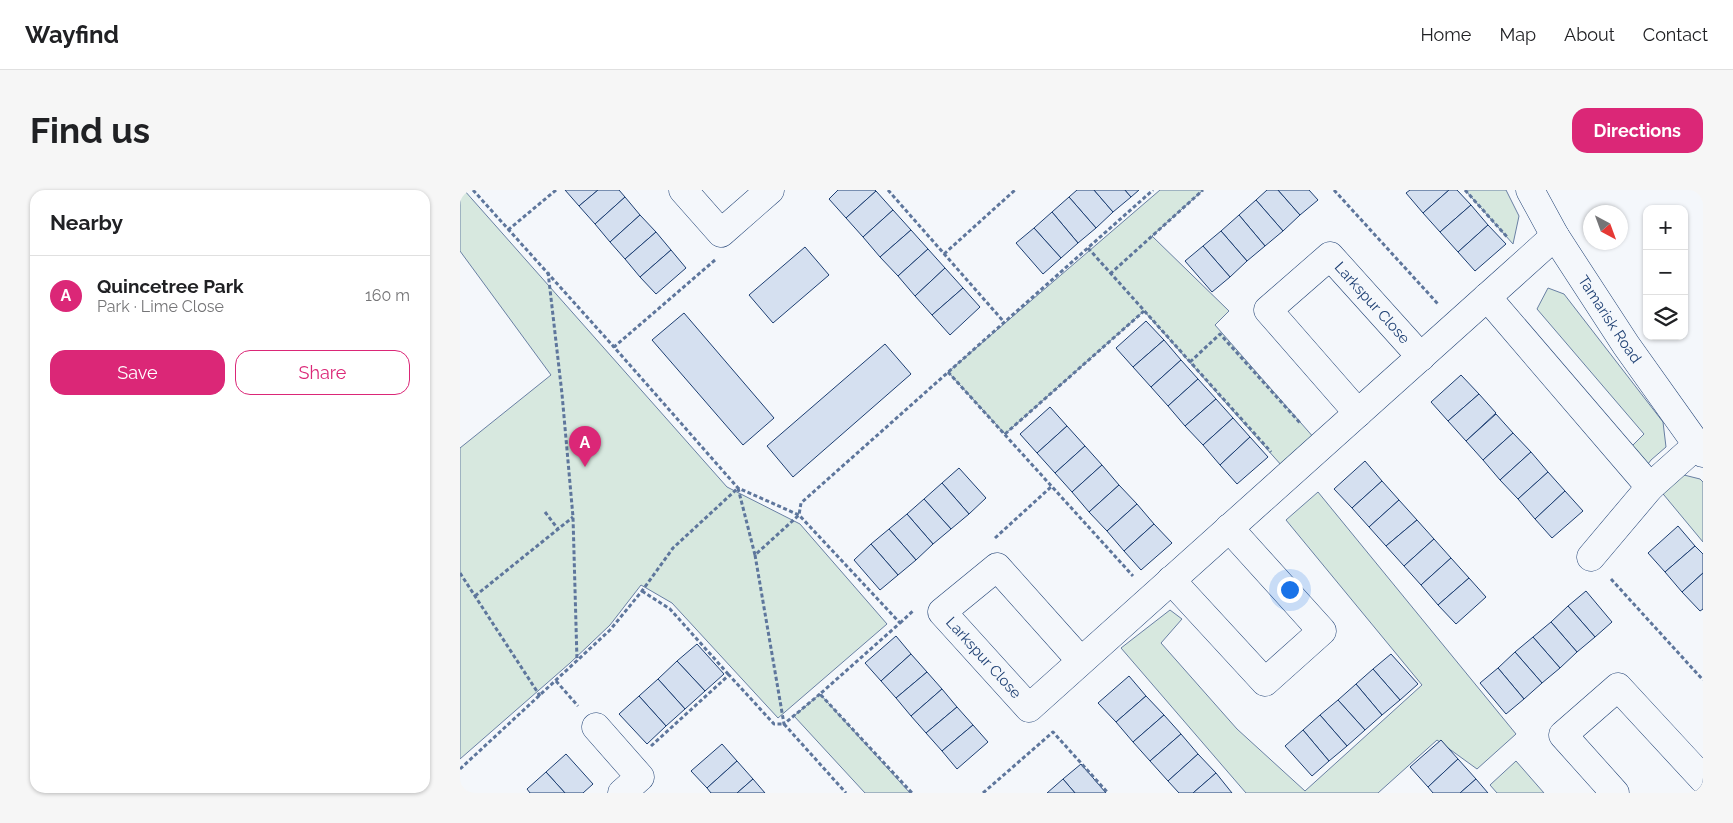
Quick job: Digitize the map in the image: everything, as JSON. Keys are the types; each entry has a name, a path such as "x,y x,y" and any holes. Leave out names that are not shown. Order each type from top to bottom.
{"street":[{"path":"683,190 721,233 770,190"},
{"name":"Tamarisk Road","path":"1530,190 1555,236 1626,345 1700,449 1650,487 1591,557"},
{"name":"Larkspur Close","path":"1081,661 997,567 942,612 1029,708 1555,236"},
{"name":"Larkspur Close","path":"1358,413 1268,310 1330,256 1421,357"},
{"path":"1487,297 1650,487"},
{"path":"1171,580 1266,682 1322,631 1229,528"},
{"path":"1615,793 1563,735 1618,687 1703,779"},
{"path":"596,727 630,784"},
{"path":"1699,793 1703,789"}],"path":[{"path":"472,190 548,272 738,488 799,515 900,623 784,724 774,724 670,609 642,591"},
{"path":"508,230 556,190"},
{"path":"888,190 1004,322"},
{"path":"944,254 1014,190"},
{"path":"755,555 799,515 801,503 1153,190"},
{"path":"1110,274 1203,190"},
{"path":"1334,190 1442,308"},
{"path":"1465,190 1513,244"},
{"path":"1088,248 1274,455"},
{"path":"614,347 717,258"},
{"path":"548,272 562,394 573,517 577,662"},
{"path":"1005,434 1144,311"},
{"path":"1190,362 1220,334 1304,428"},
{"path":"948,372 1136,580"},
{"path":"738,488 755,555 784,724 846,793"},
{"path":"460,769 610,630 642,591 673,548 738,488"},
{"path":"545,512 558,529"},
{"path":"475,596 573,517"},
{"path":"1591,557 1703,680"},
{"path":"460,573 540,696"},
{"path":"630,784 729,675"},
{"path":"820,694 912,793"},
{"path":"983,793 1053,732 1108,793"}],"shaded area":[{"path":"460,190 464,190 727,487 800,524 887,624 778,718 672,603 641,585 610,625 570,663 460,759 460,448 551,375 460,251"},
{"path":"1160,190 1203,190 1152,236 1229,311 1215,325 1315,439 1282,466 1144,311 1005,434 948,372"},
{"path":"1465,190 1506,190 1519,216 1513,244"},
{"path":"1548,288 1564,294 1663,422 1666,447 1645,468 1628,450 1644,434 1537,309"},
{"path":"1684,475 1700,479 1703,482 1703,542 1659,489"},
{"path":"1318,492 1516,734 1477,769 1437,740 1378,793 1246,793 1121,648 1170,610 1182,619 1161,643 1237,729 1305,791 1422,685 1286,520"},
{"path":"820,694 910,793 865,793 794,716"},
{"path":"1516,761 1544,793 1497,793 1490,785"}],"building":[{"path":"565,190 598,190 579,206"},
{"path":"598,190 619,190 625,197 595,224 579,206"},
{"path":"838,190 876,191 846,218 829,199"},
{"path":"1077,190 1094,190 1113,212 1096,228 1069,197"},
{"path":"1094,190 1125,190 1131,197 1113,212"},
{"path":"1125,190 1139,190 1131,197"},
{"path":"1267,190 1278,190 1300,215 1283,231 1256,200"},
{"path":"1278,190 1309,190 1318,200 1300,215"},
{"path":"1410,190 1449,190 1423,213 1406,193"},
{"path":"1449,190 1457,190 1471,205 1440,232 1423,213"},
{"path":"876,191 893,210 863,237 846,218"},
{"path":"625,197 640,215 610,242 595,224"},
{"path":"1069,197 1096,228 1078,243 1052,212"},
{"path":"1256,200 1283,231 1265,246 1239,215"},
{"path":"1471,205 1488,225 1458,252 1440,232"},
{"path":"893,210 911,230 880,257 863,237"},
{"path":"1052,212 1078,243 1061,258 1034,228"},
{"path":"640,215 656,232 625,259 610,242"},
{"path":"1239,215 1265,246 1247,261 1221,231"},
{"path":"1488,225 1506,244 1475,271 1458,252"},
{"path":"1034,228 1061,258 1043,274 1016,243"},
{"path":"911,230 928,249 898,276 880,257"},
{"path":"1221,231 1247,261 1230,277 1203,246"},
{"path":"656,232 671,250 640,277 625,259"},
{"path":"1203,246 1230,277 1212,292 1185,261"},
{"path":"805,247 829,275 773,323 749,295"},
{"path":"928,249 945,268 915,296 898,276"},
{"path":"671,250 686,268 656,294 640,277"},
{"path":"945,268 963,288 932,315 915,296"},
{"path":"963,288 980,307 950,335 932,315"},
{"path":"684,313 774,418 743,445 652,340"},
{"path":"1146,321 1164,340 1133,367 1116,348"},
{"path":"1164,340 1181,360 1151,387 1133,367"},
{"path":"885,344 911,374 793,477 767,446"},
{"path":"1181,360 1198,379 1168,406 1151,387"},
{"path":"1461,375 1479,394 1448,421 1431,402"},
{"path":"1198,379 1216,399 1185,426 1168,406"},
{"path":"1479,394 1496,413 1466,441 1448,421"},
{"path":"1216,399 1233,418 1203,445 1185,426"},
{"path":"1050,407 1067,426 1037,453 1020,434"},
{"path":"1496,414 1513,433 1483,460 1466,441"},
{"path":"1233,418 1250,437 1220,465 1203,445"},
{"path":"1067,426 1085,446 1055,473 1037,453"},
{"path":"1513,433 1531,452 1500,480 1483,460"},
{"path":"1250,437 1268,457 1237,484 1220,465"},
{"path":"1085,446 1102,465 1072,492 1055,473"},
{"path":"1531,452 1548,472 1518,499 1500,480"},
{"path":"1365,461 1382,481 1352,508 1334,489"},
{"path":"1102,465 1119,485 1089,512 1072,492"},
{"path":"959,468 986,498 969,514 942,483"},
{"path":"1548,472 1565,491 1535,519 1518,499"},
{"path":"1382,481 1399,500 1369,527 1352,508"},
{"path":"942,483 969,514 951,529 924,499"},
{"path":"1119,485 1137,504 1107,531 1089,512"},
{"path":"1565,491 1583,511 1552,538 1535,519"},
{"path":"924,499 951,529 933,544 907,514"},
{"path":"1399,500 1417,520 1386,546 1369,527"},
{"path":"1137,504 1154,524 1124,551 1107,531"},
{"path":"907,514 933,544 916,560 889,529"},
{"path":"1417,520 1434,539 1404,566 1386,546"},
{"path":"1154,524 1172,543 1141,570 1124,551"},
{"path":"1678,526 1695,546 1665,572 1648,553"},
{"path":"889,529 916,560 898,575 871,544"},
{"path":"1434,539 1451,558 1421,585 1404,566"},
{"path":"871,544 898,575 880,590 854,560"},
{"path":"1695,546 1703,554 1703,573 1682,592 1665,572"},
{"path":"1451,558 1469,578 1438,605 1421,585"},
{"path":"1703,573 1703,609 1700,611 1682,592"},
{"path":"1469,578 1486,597 1456,624 1438,605"},
{"path":"1586,591 1612,622 1595,637 1568,606"},
{"path":"1568,606 1595,637 1577,652 1551,622"},
{"path":"1551,622 1577,652 1560,668 1533,637"},
{"path":"896,636 911,654 881,681 865,663"},
{"path":"1533,637 1560,668 1542,683 1515,652"},
{"path":"697,644 724,674 705,691 677,661"},
{"path":"1515,652 1542,683 1524,699 1498,668"},
{"path":"911,654 927,672 896,698 881,681"},
{"path":"1391,654 1418,684 1400,700 1373,669"},
{"path":"677,661 705,691 685,709 658,679"},
{"path":"1498,668 1524,699 1506,714 1480,683"},
{"path":"1373,669 1400,700 1382,715 1356,684"},
{"path":"927,672 942,689 911,716 896,698"},
{"path":"1129,676 1146,696 1116,722 1098,703"},
{"path":"658,679 685,709 666,726 639,696"},
{"path":"1356,684 1382,715 1365,730 1338,700"},
{"path":"942,689 957,707 926,733 911,716"},
{"path":"639,696 666,726 647,744 619,714"},
{"path":"1146,696 1164,715 1133,742 1116,722"},
{"path":"1338,700 1365,730 1347,746 1320,715"},
{"path":"957,707 973,725 942,751 926,733"},
{"path":"1164,715 1181,734 1150,761 1133,742"},
{"path":"1320,715 1347,746 1329,761 1303,730"},
{"path":"973,725 988,742 957,769 942,751"},
{"path":"1303,730 1329,761 1312,776 1285,746"},
{"path":"1181,734 1198,754 1168,781 1150,761"},
{"path":"1441,740 1458,759 1428,787 1410,767"},
{"path":"722,744 737,761 707,788 691,771"},
{"path":"566,754 593,784 583,793 565,793 546,772"},
{"path":"1198,754 1216,773 1193,793 1179,793 1168,781"},
{"path":"1458,759 1476,779 1460,793 1433,793 1428,787"},
{"path":"737,761 753,779 737,793 711,793 707,788"},
{"path":"1081,764 1106,793 1075,793 1063,779"},
{"path":"546,772 565,793 530,793 527,789"},
{"path":"1216,773 1232,793 1193,793"},
{"path":"753,779 765,793 737,793"},
{"path":"1063,779 1075,793 1047,793"},
{"path":"1476,779 1488,793 1460,793"}],"place":[{"name":"Quincetree Park","path":"585,467"}]}
